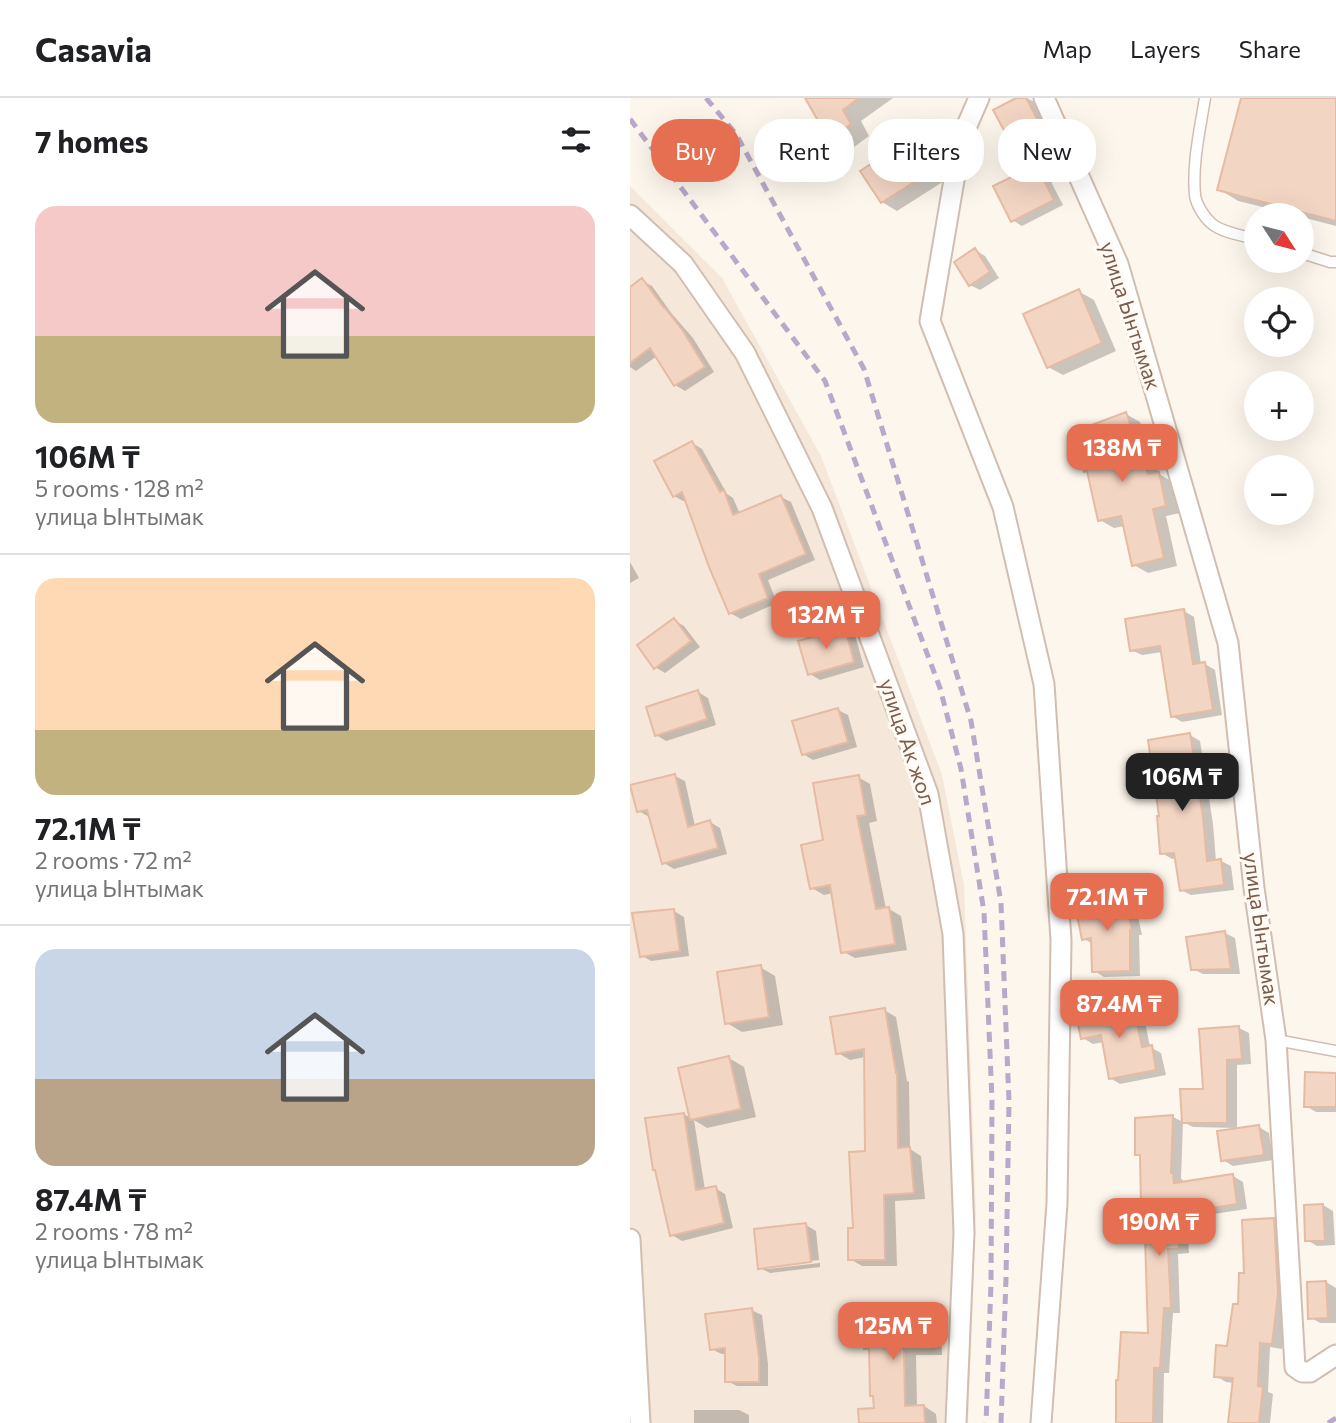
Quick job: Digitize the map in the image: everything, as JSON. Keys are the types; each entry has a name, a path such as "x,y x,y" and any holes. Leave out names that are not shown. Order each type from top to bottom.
{"street":[{"path":"979,98 961,139 930,321 1003,507 1044,684 1061,940 1058,1203 1041,1423"},
{"name":"улица Ынтымак","path":"1044,98 1118,264 1228,643 1254,888 1276,1040 1296,1367 1302,1372 1310,1372 1336,1355"},
{"name":"улица Ак жол","path":"630,215 683,264 745,353 822,508 929,794 953,934 964,1233 956,1423"},
{"path":"630,1239 633,1344 640,1423"}],"lane":[{"path":"1205,98 1196,155 1195,198 1211,224 1244,236"},
{"path":"1314,256 1336,262"},
{"path":"1276,1040 1336,1051"}],"shaded area":[{"path":"630,186 722,278 821,456 942,775 964,885 976,1214 968,1423 630,1423"}],"building":[{"path":"805,98 859,98 843,110 848,119 817,119"},
{"path":"1016,98 1026,98 1037,119 998,119 993,110"},
{"path":"1241,98 1336,98 1336,221 1314,215 1314,203 1267,203 1217,190"},
{"path":"868,166 868,182 914,182 881,203 860,171"},
{"path":"1001,182 1045,182 1054,200 1011,222 993,186"},
{"path":"975,248 990,272 969,286 954,262"},
{"path":"642,278 683,331 705,367 674,386 650,348 630,363 630,287"},
{"path":"1079,289 1102,343 1047,368 1023,314"},
{"path":"1126,412 1148,474 1159,472 1166,506 1153,509 1164,558 1132,566 1121,516 1098,521 1087,471 1084,472 1070,433"},
{"path":"692,441 720,492 724,490 733,515 781,495 806,554 759,574 768,598 729,614 682,492 673,497 654,461"},
{"path":"1184,609 1193,664 1205,662 1213,710 1171,717 1160,646 1130,651 1125,619"},
{"path":"674,618 691,641 654,669 637,645"},
{"path":"845,628 854,662 808,675 798,641"},
{"path":"698,690 707,719 655,736 646,707"},
{"path":"838,708 848,742 802,755 792,721"},
{"path":"1190,733 1207,861 1221,859 1224,885 1180,891 1174,853 1160,854 1159,816 1148,740"},
{"path":"675,774 688,827 710,820 718,848 662,864 647,810 637,812 630,785"},
{"path":"859,775 866,815 857,816 876,909 889,907 895,944 841,953 830,885 810,889 801,845 823,840 813,783"},
{"path":"1125,895 1132,930 1130,971 1092,972 1091,938 1082,940 1075,905"},
{"path":"674,909 680,951 640,957 632,913"},
{"path":"1225,931 1231,969 1191,970 1186,937"},
{"path":"761,965 769,1017 725,1024 717,972"},
{"path":"1133,1004 1142,1047 1152,1045 1156,1070 1109,1079 1101,1035 1081,1039 1076,1015"},
{"path":"885,1008 897,1073 898,1148 910,1147 914,1193 884,1195 885,1260 848,1260 848,1228 853,1228 849,1152 865,1151 864,1049 836,1054 830,1017"},
{"path":"1239,1026 1242,1059 1227,1060 1227,1123 1182,1123 1180,1089 1203,1089 1199,1029"},
{"path":"729,1056 741,1109 690,1120 678,1068"},
{"path":"1305,1072 1336,1073 1336,1107 1304,1107"},
{"path":"684,1113 696,1190 716,1186 724,1223 670,1236 653,1170 645,1118"},
{"path":"1173,1115 1171,1173 1174,1183 1233,1174 1237,1204 1178,1213 1179,1249 1168,1249 1171,1308 1164,1308 1160,1368 1154,1368 1153,1423 1116,1423 1116,1380 1121,1332 1148,1333 1144,1206 1141,1206 1140,1155 1135,1155 1135,1118"},
{"path":"1259,1125 1264,1155 1221,1161 1217,1131"},
{"path":"1323,1204 1325,1241 1305,1241 1304,1205"},
{"path":"1274,1218 1278,1294 1272,1344 1260,1343 1258,1386 1263,1387 1259,1423 1228,1423 1233,1378 1214,1377 1216,1345 1227,1346 1233,1304 1238,1304 1239,1273 1244,1273 1242,1220"},
{"path":"806,1223 811,1262 758,1269 754,1229"},
{"path":"1326,1281 1328,1318 1308,1319 1307,1282"},
{"path":"752,1308 759,1357 759,1382 725,1382 725,1348 710,1350 705,1314"},
{"path":"929,1308 930,1348 904,1349 905,1406 924,1405 925,1423 859,1423 858,1409 874,1408 873,1396 870,1396 869,1349 864,1349 864,1309"}],"railway":[{"path":"706,98 736,134 864,369 971,721 1001,903 1009,1102 1001,1423"},
{"path":"630,119 825,381 940,688 961,769 984,912 992,1100 991,1283 986,1423"},
{"path":"1328,1423 1336,1418"}]}
